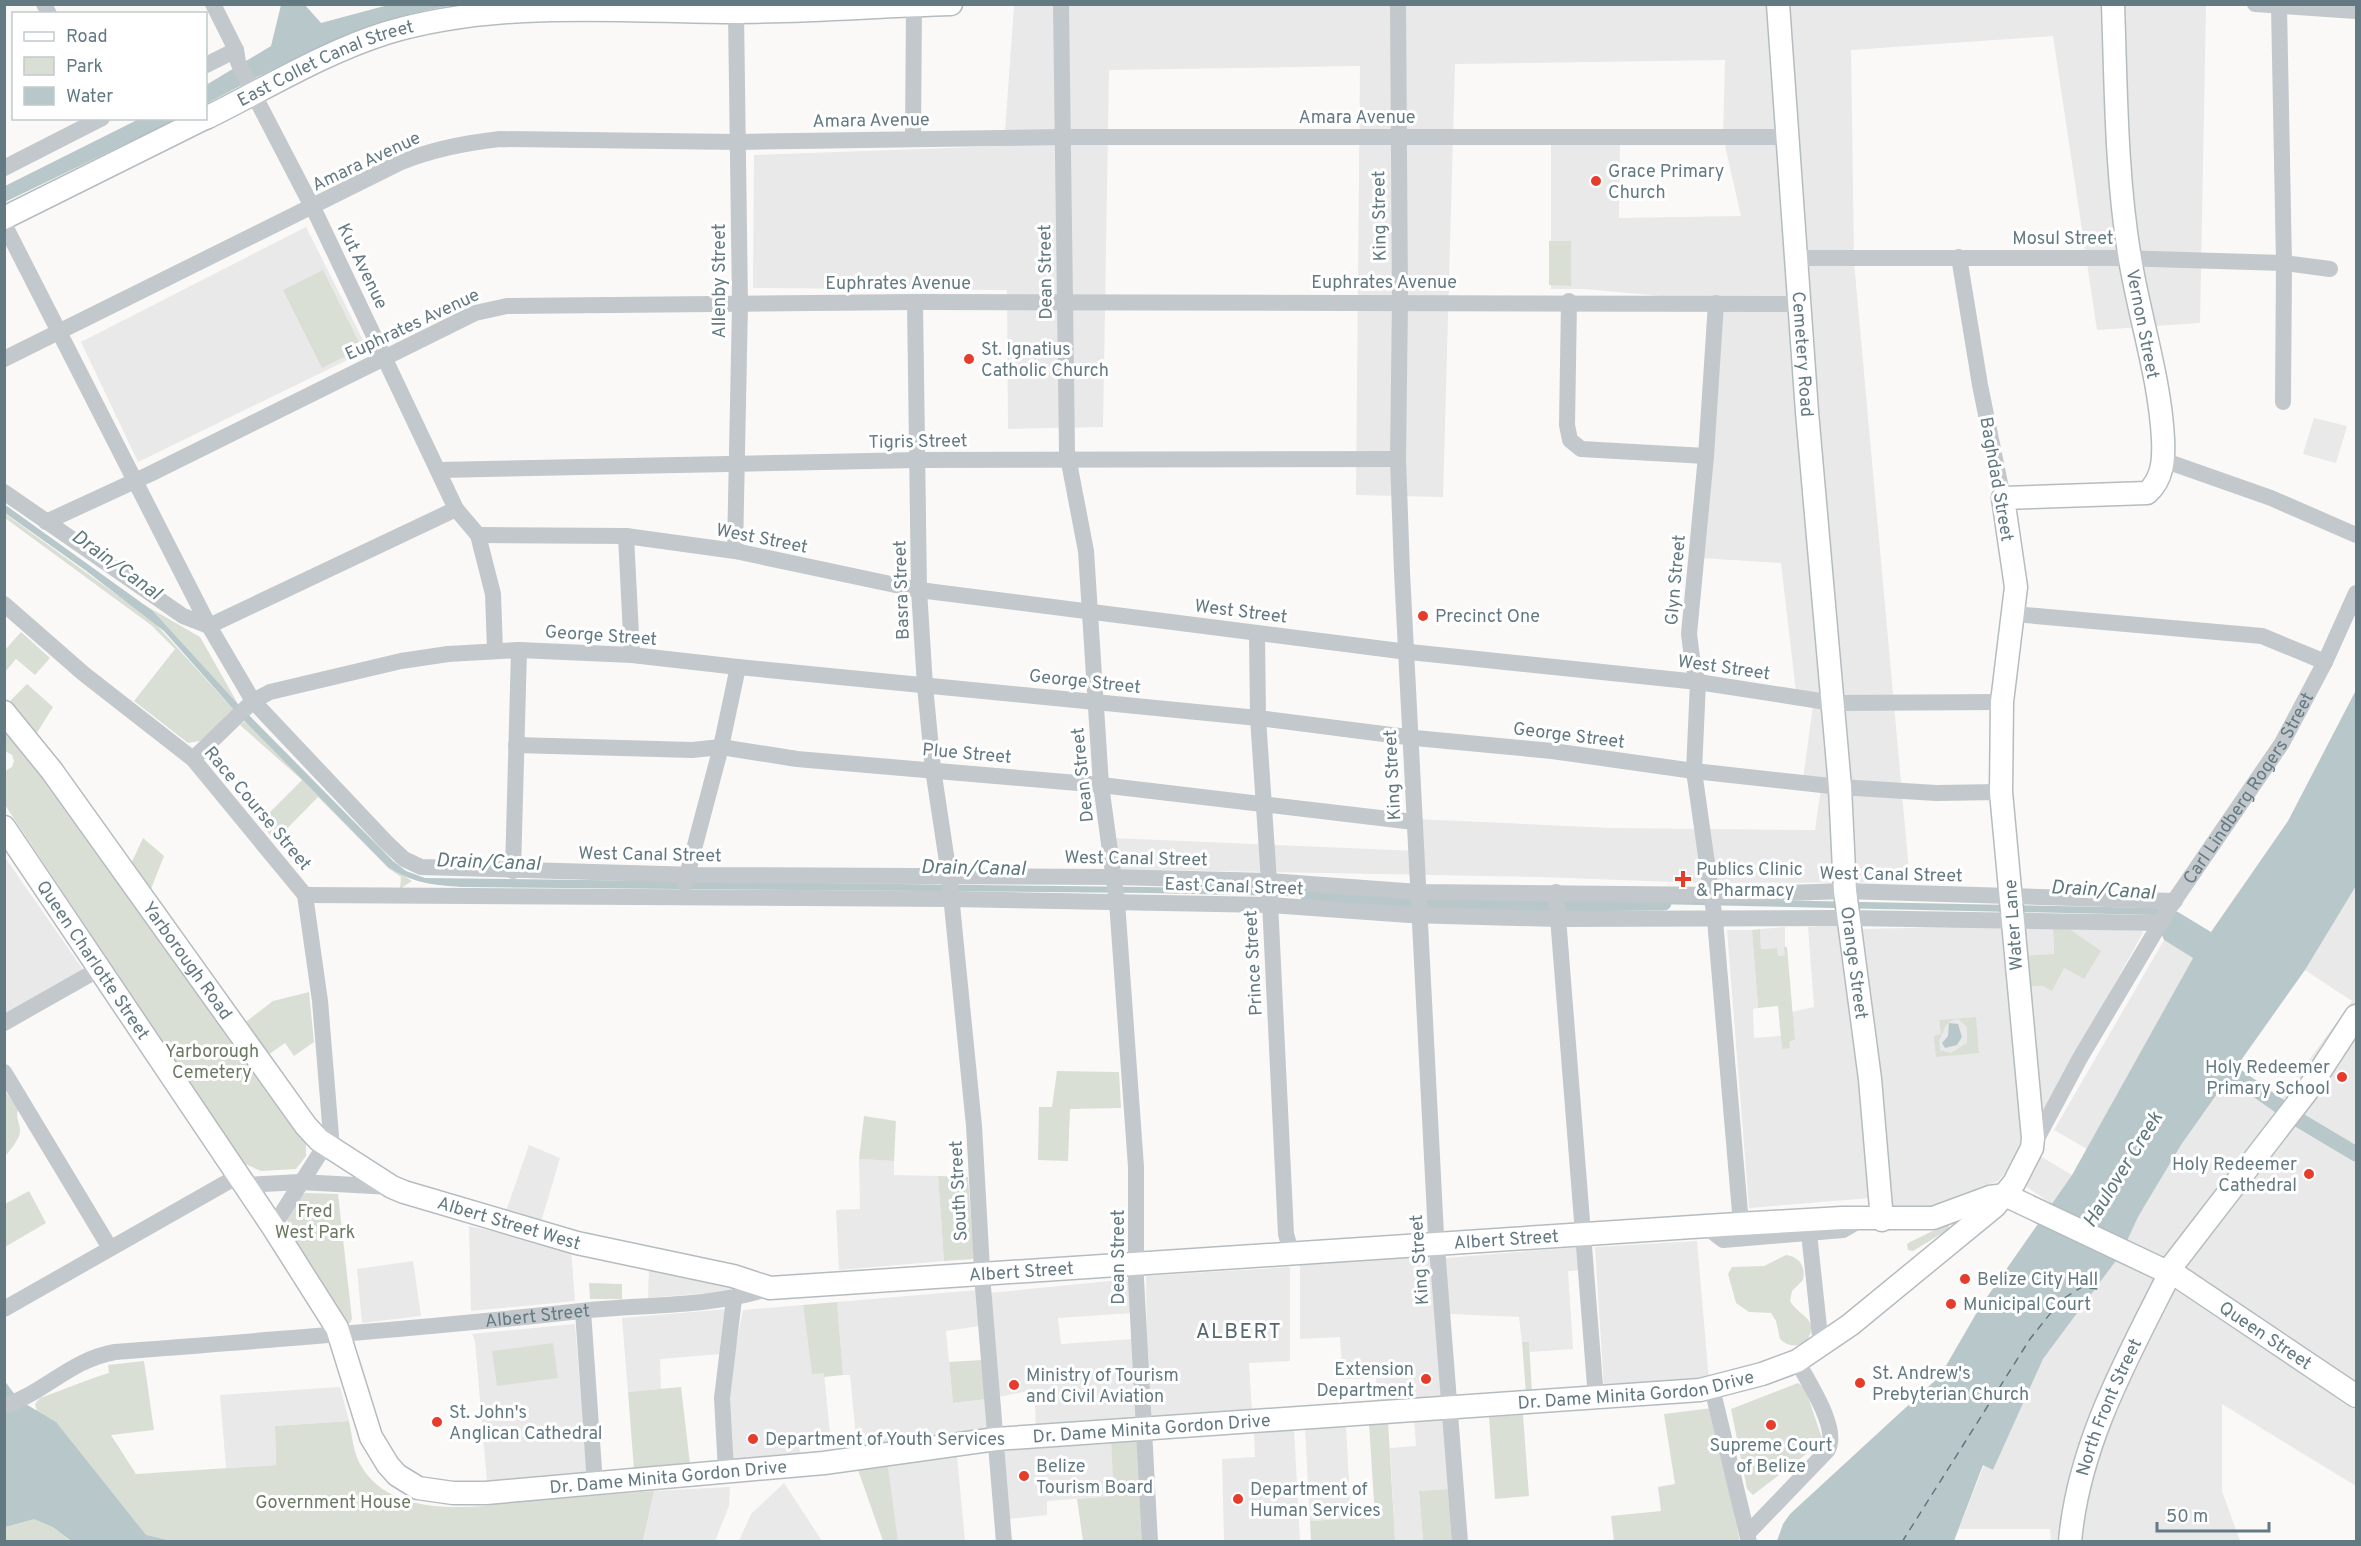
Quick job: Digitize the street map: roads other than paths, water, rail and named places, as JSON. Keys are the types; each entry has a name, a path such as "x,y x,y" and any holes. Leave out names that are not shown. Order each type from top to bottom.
{"main road":[{"name":"East Collet Canal Street","path":"207,117 252,91 352,46 386,33 445,18 549,8 951,4"},
{"name":"Cemetery Road","path":"1778,4 1807,412 1833,704"},
{"name":"Vernon Street","path":"2003,498 2147,493 2159,478 2163,460 2160,413 2130,258 2118,153 2113,4"},
{"name":"East Collet Canal Street","path":"4,218 201,120"},
{"name":"Baghdad Street","path":"2002,702 2016,586 2003,498"},
{"name":"Water Lane","path":"2002,702 2001,792 2033,1133 2032,1148"},
{"name":"Orange Street","path":"1833,704 1834,749 1840,787 1846,904 1870,1079 1872,1220"},
{"name":"Yarborough Road","path":"4,712 52,771 306,1126 327,1145 392,1187"},
{"name":"Queen Charlotte Street","path":"4,827 242,1180 340,1333"},
{"name":"North Front Street","path":"2070,1542 2074,1503 2090,1446 2114,1387 2169,1272 2334,1054 2356,1016"},
{"name":"Carl Lindberg Rogers Street","path":"2005,1196 2032,1148"},
{"name":"Albert Street West","path":"392,1187 577,1243 733,1276 770,1288"},
{"name":"Albert Street","path":"770,1288 1137,1263 1437,1246 1741,1224 1933,1218 1990,1197 2005,1196"},
{"name":"Queen Street","path":"2005,1196 2045,1212 2169,1272 2356,1396"},
{"name":"Dr. Dame Minita Gordon Drive","path":"340,1333 371,1437 388,1465 407,1483 430,1490 470,1494 595,1484 824,1463 996,1439 1712,1388 1774,1371 1797,1361 1821,1346 1850,1325 2005,1196"}],"street":[{"name":"Kut Avenue","path":"213,4 252,91 385,357 456,509 478,536 493,594 495,650"},
{"name":"Dean Street","path":"1061,4 1068,460 1086,551 1101,785 1115,889 1136,1167 1143,1428 1150,1542"},
{"name":"King Street","path":"1398,4 1400,301 1398,459 1414,822 1437,1246 1460,1542"},
{"path":"2255,4 2356,11"},
{"path":"913,139 914,5"},
{"path":"2279,6 2284,263 2283,402"},
{"name":"Allenby Street","path":"735,550 740,304 736,7"},
{"path":"207,65 237,56"},
{"path":"4,168 99,120"},
{"name":"Amara Avenue","path":"4,359 415,156 468,142 500,140 737,142 1063,136 1787,137"},
{"name":"West Canal Street","path":"4,224 209,626 245,709 404,859 421,867 513,871 685,886 1115,889 1269,893 1420,904 1713,907 1846,904 2167,912"},
{"name":"Baghdad Street","path":"1959,257 1980,385 2003,498"},
{"name":"Mosul Street","path":"1796,258 2130,258 2284,263 2330,269"},
{"path":"1569,301 1567,432 1570,440 1581,449 1706,456"},
{"name":"Euphrates Avenue","path":"46,522 134,482 475,313 491,308 915,302 1569,301 1800,304"},
{"name":"Basra Street","path":"915,302 920,590 925,686 933,769 950,887"},
{"name":"Glyn Street","path":"1716,303 1706,456 1689,634 1698,682 1694,771 1713,907 1741,1224"},
{"name":"Tigris Street","path":"439,470 917,460 1398,459"},
{"path":"2163,460 2271,498 2356,535"},
{"path":"4,492 183,616 209,626 456,509"},
{"name":"West Street","path":"478,536 627,536 735,550 920,590 1406,652 1698,682 1833,704 2002,702"},
{"path":"627,536 633,655"},
{"name":"Carl Lindberg Rogers Street","path":"2032,1148 2080,1058 2167,912 2282,743 2325,662 2356,594"},
{"name":"Race Course Street","path":"4,604 84,674 193,759 305,895 318,989 332,1130 327,1145 300,1182 273,1227"},
{"path":"2014,614 2262,636 2325,662"},
{"name":"Prince Street","path":"1257,633 1258,718 1286,1234 1292,1255"},
{"name":"George Street","path":"193,759 245,709 270,692 401,661 495,650 519,650 633,655 1258,718 1410,737 1552,751 1694,771 1840,787 1914,792 2001,792"},
{"path":"513,871 519,650"},
{"path":"685,886 721,747 738,667"},
{"name":"Plue Street","path":"516,745 692,750 721,747 797,759 1101,785 1414,822"},
{"name":"East Canal Street","path":"305,895 685,886 950,887 1269,893 1420,904 1713,907 1846,904 2167,912"},
{"name":"South Street","path":"950,887 974,1126 982,1274 1004,1542"},
{"path":"1556,906 1596,1398"},
{"path":"4,1023 101,968"},
{"path":"4,1072 110,1248"},
{"name":"Albert Street West","path":"4,1309 110,1248 242,1180 392,1187"},
{"path":"1706,1227 1723,1240 1843,1230 1872,1220"},
{"path":"1809,1233 1821,1346"},
{"name":"Albert Street","path":"4,1406 26,1399 74,1365 101,1355 734,1299 770,1288"},
{"path":"726,1471 722,1398 734,1299"},
{"path":"583,1311 595,1484"},
{"path":"1749,1537 1831,1445 1830,1427 1797,1361"},
{"path":"1712,1388 1749,1537"}],"water":[{"path":"281,5 305,5 321,23 388,5 455,5 422,11 358,31 296,58 207,103 207,84 271,46"},
{"path":"137,120 175,120 5,202 5,186"},
{"name":"Haulover Creek","path":"4,504 153,611 238,704 393,861 406,871 425,878 1146,887 2157,908 2178,912 2211,932 2288,821 2356,690 2356,886 2305,970 2181,1145 2138,1217 2121,1254 2043,1359 1993,1470 1983,1465 1954,1541 1777,1541 1783,1524 1790,1514 1940,1376 1980,1307 2072,1175 2193,958 2164,940 2154,915 1147,893 461,887 432,884 406,877 388,867 234,710 164,631 85,570 5,513"},
{"path":"1949,1023 1958,1024 1962,1037 1957,1045 1945,1048 1942,1043 1948,1036"},
{"path":"4,1380 19,1400 56,1422 146,1535 171,1541 71,1541 53,1527 34,1519 5,1527"}],"waterway":[{"path":"1308,896 1432,905 1664,903"},
{"path":"2216,1061 2299,1120 2356,1154"}],"place":[{"name":"Grace Primary Church","path":"1596,181"},
{"name":"St. Ignatius Catholic Church","path":"969,359"},
{"name":"Precinct One","path":"1423,616"},
{"name":"Publics Clinic & Pharmacy","path":"1683,879"},
{"name":"Holy Redeemer Primary School","path":"2342,1077"},
{"name":"Holy Redeemer Cathedral","path":"2309,1174"},
{"name":"Belize City Hall","path":"1965,1279"},
{"name":"Municipal Court","path":"1951,1304"},
{"name":"Extension Department","path":"1426,1379"},
{"name":"St. Andrew's Prebyterian Church","path":"1860,1383"},
{"name":"Ministry of Tourism and Civil Aviation","path":"1014,1385"},
{"name":"St. John's Anglican Cathedral","path":"437,1422"},
{"name":"Supreme Court of Belize","path":"1771,1425"},
{"name":"Department of Youth Services","path":"753,1439"},
{"name":"Belize Tourism Board","path":"1024,1476"},
{"name":"Department of Human Services","path":"1238,1499"}],"district":[{"name":"ALBERT","path":"1239,1331"}],"water label":[{"name":"Drain/Canal","path":"117,564"},
{"name":"Drain/Canal","path":"488,861"},
{"name":"Drain/Canal","path":"973,867"},
{"name":"Drain/Canal","path":"2103,889"}],"park label":[{"name":"Yarborough Cemetery","path":"212,1061"},
{"name":"Fred West Park","path":"315,1221"},
{"name":"Government House","path":"333,1502"}]}
